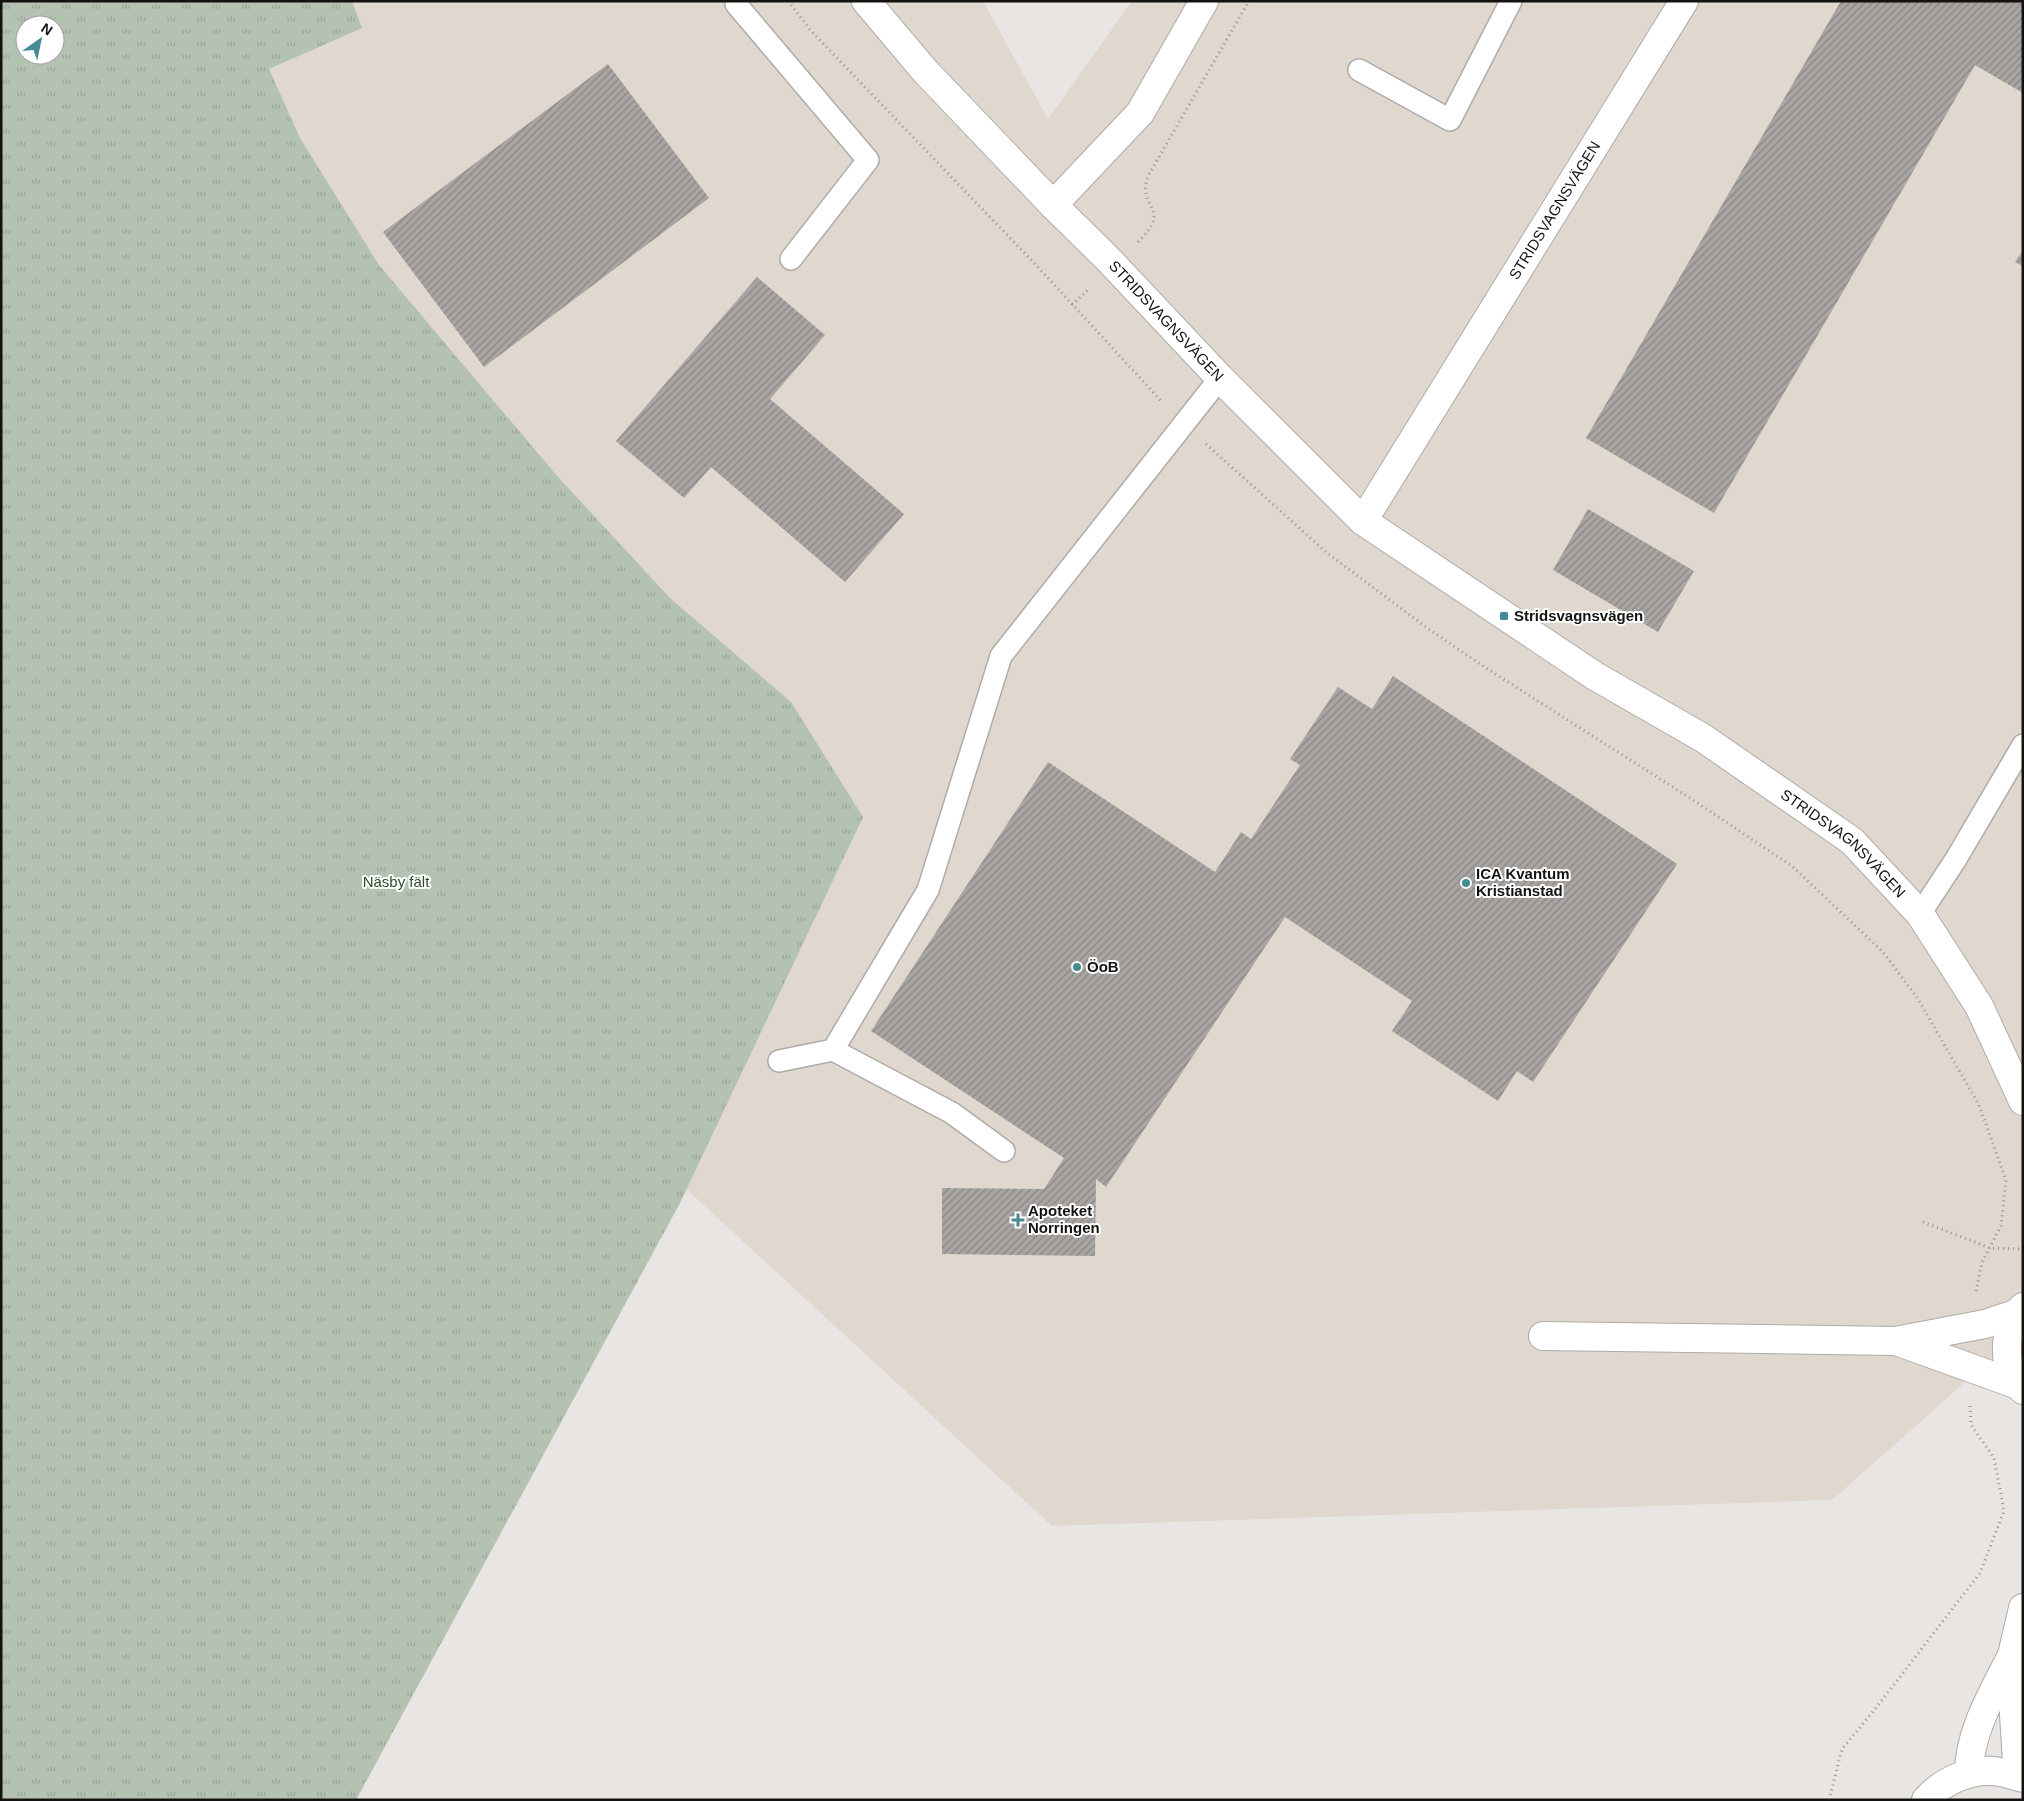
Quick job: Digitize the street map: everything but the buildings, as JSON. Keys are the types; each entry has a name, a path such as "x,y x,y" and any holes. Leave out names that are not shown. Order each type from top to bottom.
{"street":[{"name":"STRIDSVAGNSVÄGEN","path":"866,1 925,70 1053,205 1114,266 1220,378 1363,521 1595,676 1703,738 1852,841 1920,914 1979,1006 2020,1097 2023,1120"},
{"path":"1053,205 1140,113 1204,1"},
{"name":"STRIDSVAGNSVÄGEN","path":"1363,521 1684,1"},
{"path":"1544,1336 1895,1340 1984,1324 2020,1310"},
{"path":"2020,1310 2010,1330 2006,1349 2009,1368 2020,1388"},
{"path":"1895,1340 1976,1369 2020,1388"},
{"path":"1970,1773 1969,1755 1982,1715 2013,1651 2023,1608"},
{"path":"2013,1651 2014,1715 2018,1762 2023,1768"},
{"path":"1926,1800 1932,1793 1949,1781 1970,1773 1998,1771 2023,1778"}],"lane":[{"path":"739,1 736,4 868,160 791,259"},
{"path":"1359,70 1450,120 1511,1"},
{"path":"833,1050 928,890 1000,656 1220,378"},
{"path":"1920,914 1956,859 2023,745"},
{"path":"779,1060 833,1050 952,1113 1004,1151"}],"path":[{"path":"788,1 811,31 1072,305 1183,425 1326,552 1466,654 1792,866 1883,952 1918,999 1979,1106 2006,1180 2001,1226 1982,1262 1975,1298 1984,1324"},
{"path":"1072,305 1150,230 1154,222 1154,212 1144,187 1148,176 1249,1"},
{"path":"1923,1222 1990,1248 2023,1249"},
{"path":"1829,1800 1842,1749 1876,1708 1980,1572 2004,1511 1994,1458 1971,1425 1970,1403 1976,1369"}],"shaded area":[{"path":"221,1 983,1 1048,119 1132,1 2023,1 2023,1331 1832,1500 1052,1526 683,1186 323,237"}],"green space":[{"name":"Näsby fält","path":"1,1 352,1 362,28 269,69 300,138 379,265 558,477 670,598 791,702 863,817 680,1203 356,1800 1,1800"}],"place":[{"name":"Stridsvagnsvägen","path":"1504,616"},
{"name":"ICA Kvantum Kristianstad","path":"1466,883"},
{"name":"ÖoB","path":"1077,967"},
{"name":"Apoteket Norringen","path":"1018,1220"}]}
